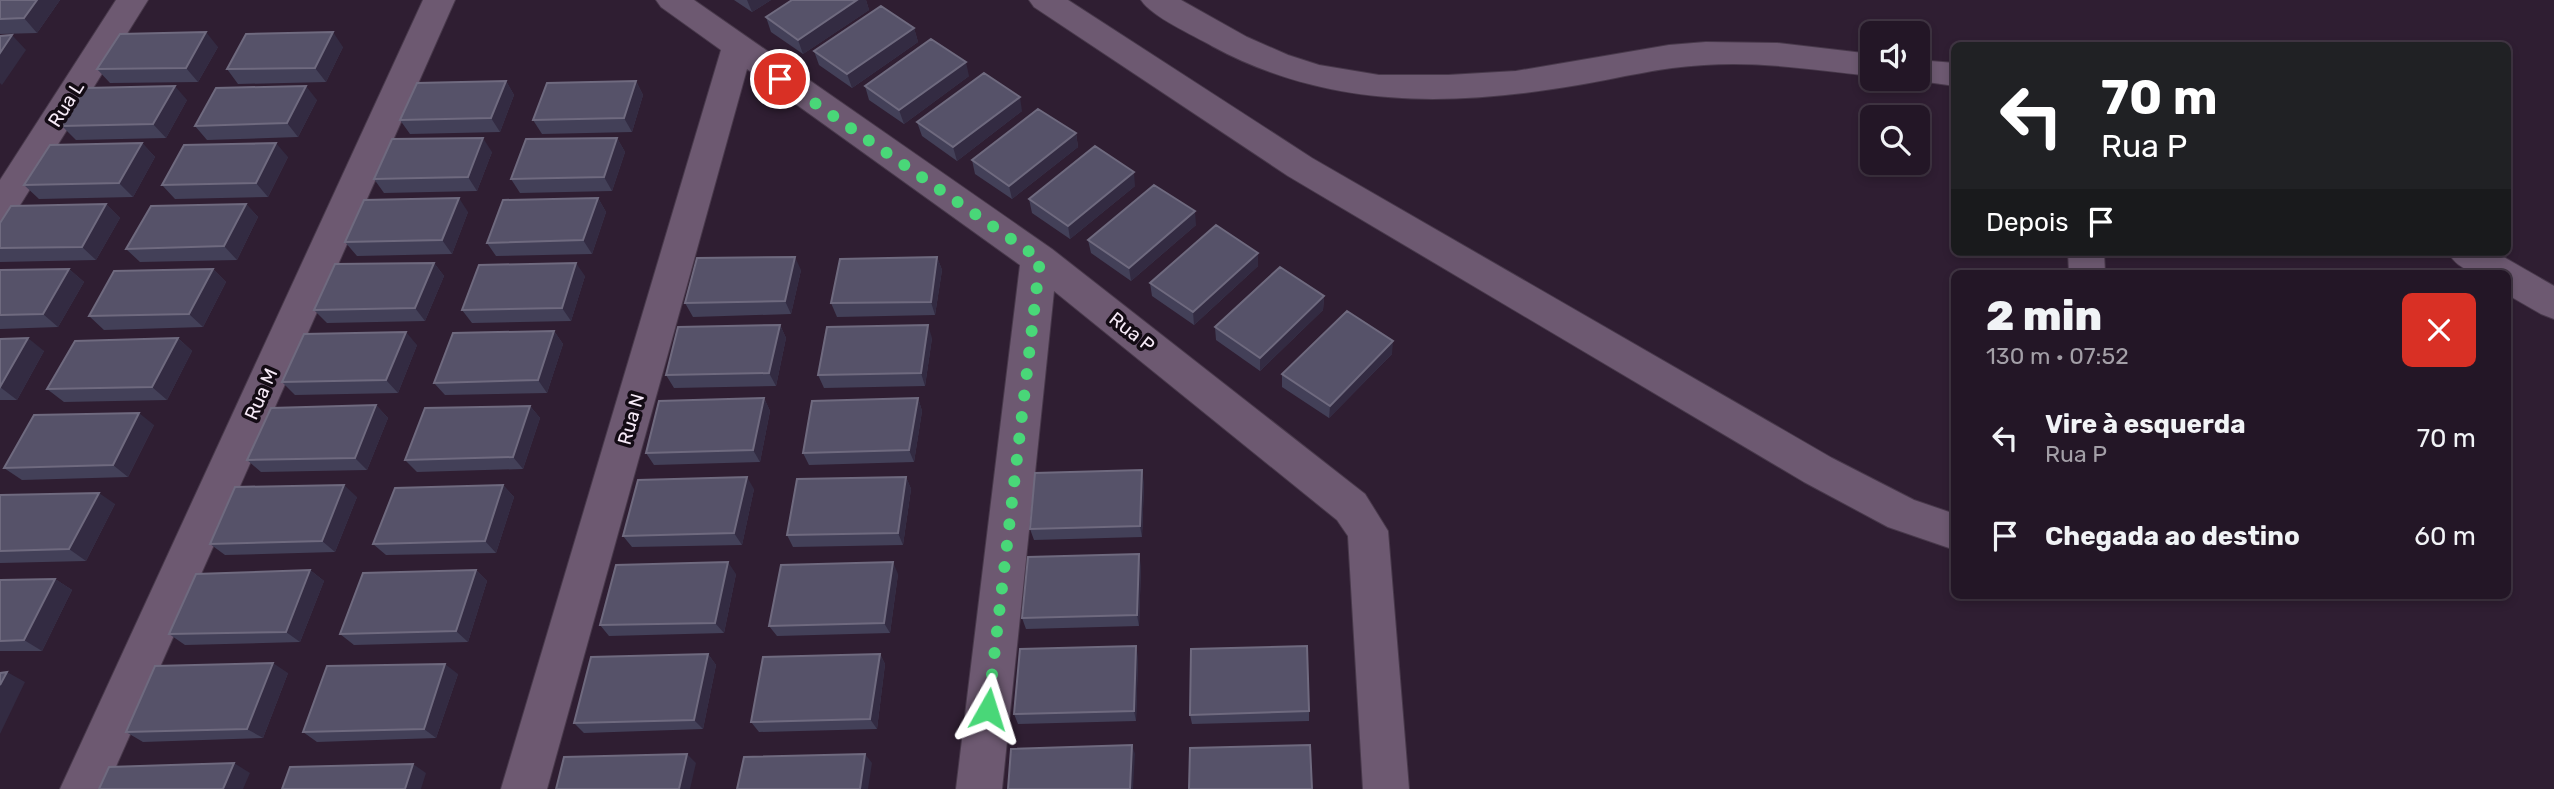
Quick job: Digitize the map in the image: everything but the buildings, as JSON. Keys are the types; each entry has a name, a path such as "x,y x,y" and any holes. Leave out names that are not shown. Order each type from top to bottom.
{"street":[{"name":"Rua L","path":"0,209 132,0"},
{"name":"Rua M","path":"83,789 439,0"},
{"name":"Rua P","path":"672,0 1040,259 1351,507 1368,531 1386,789"},
{"path":"1045,0 1300,167 1818,470 1902,514 1951,531"},
{"path":"1157,0 1231,42 1282,66 1322,78 1368,85 1428,87 1518,83 1680,55 1721,53 1783,53 1860,63"},
{"name":"Rua N","path":"524,789 737,48"},
{"path":"1930,72 1951,75"},
{"path":"2473,256 2496,270"},
{"path":"979,789 1040,259"},
{"path":"2511,279 2554,304"}],"route":[{"path":"780,79 1040,259 988,709"}]}
